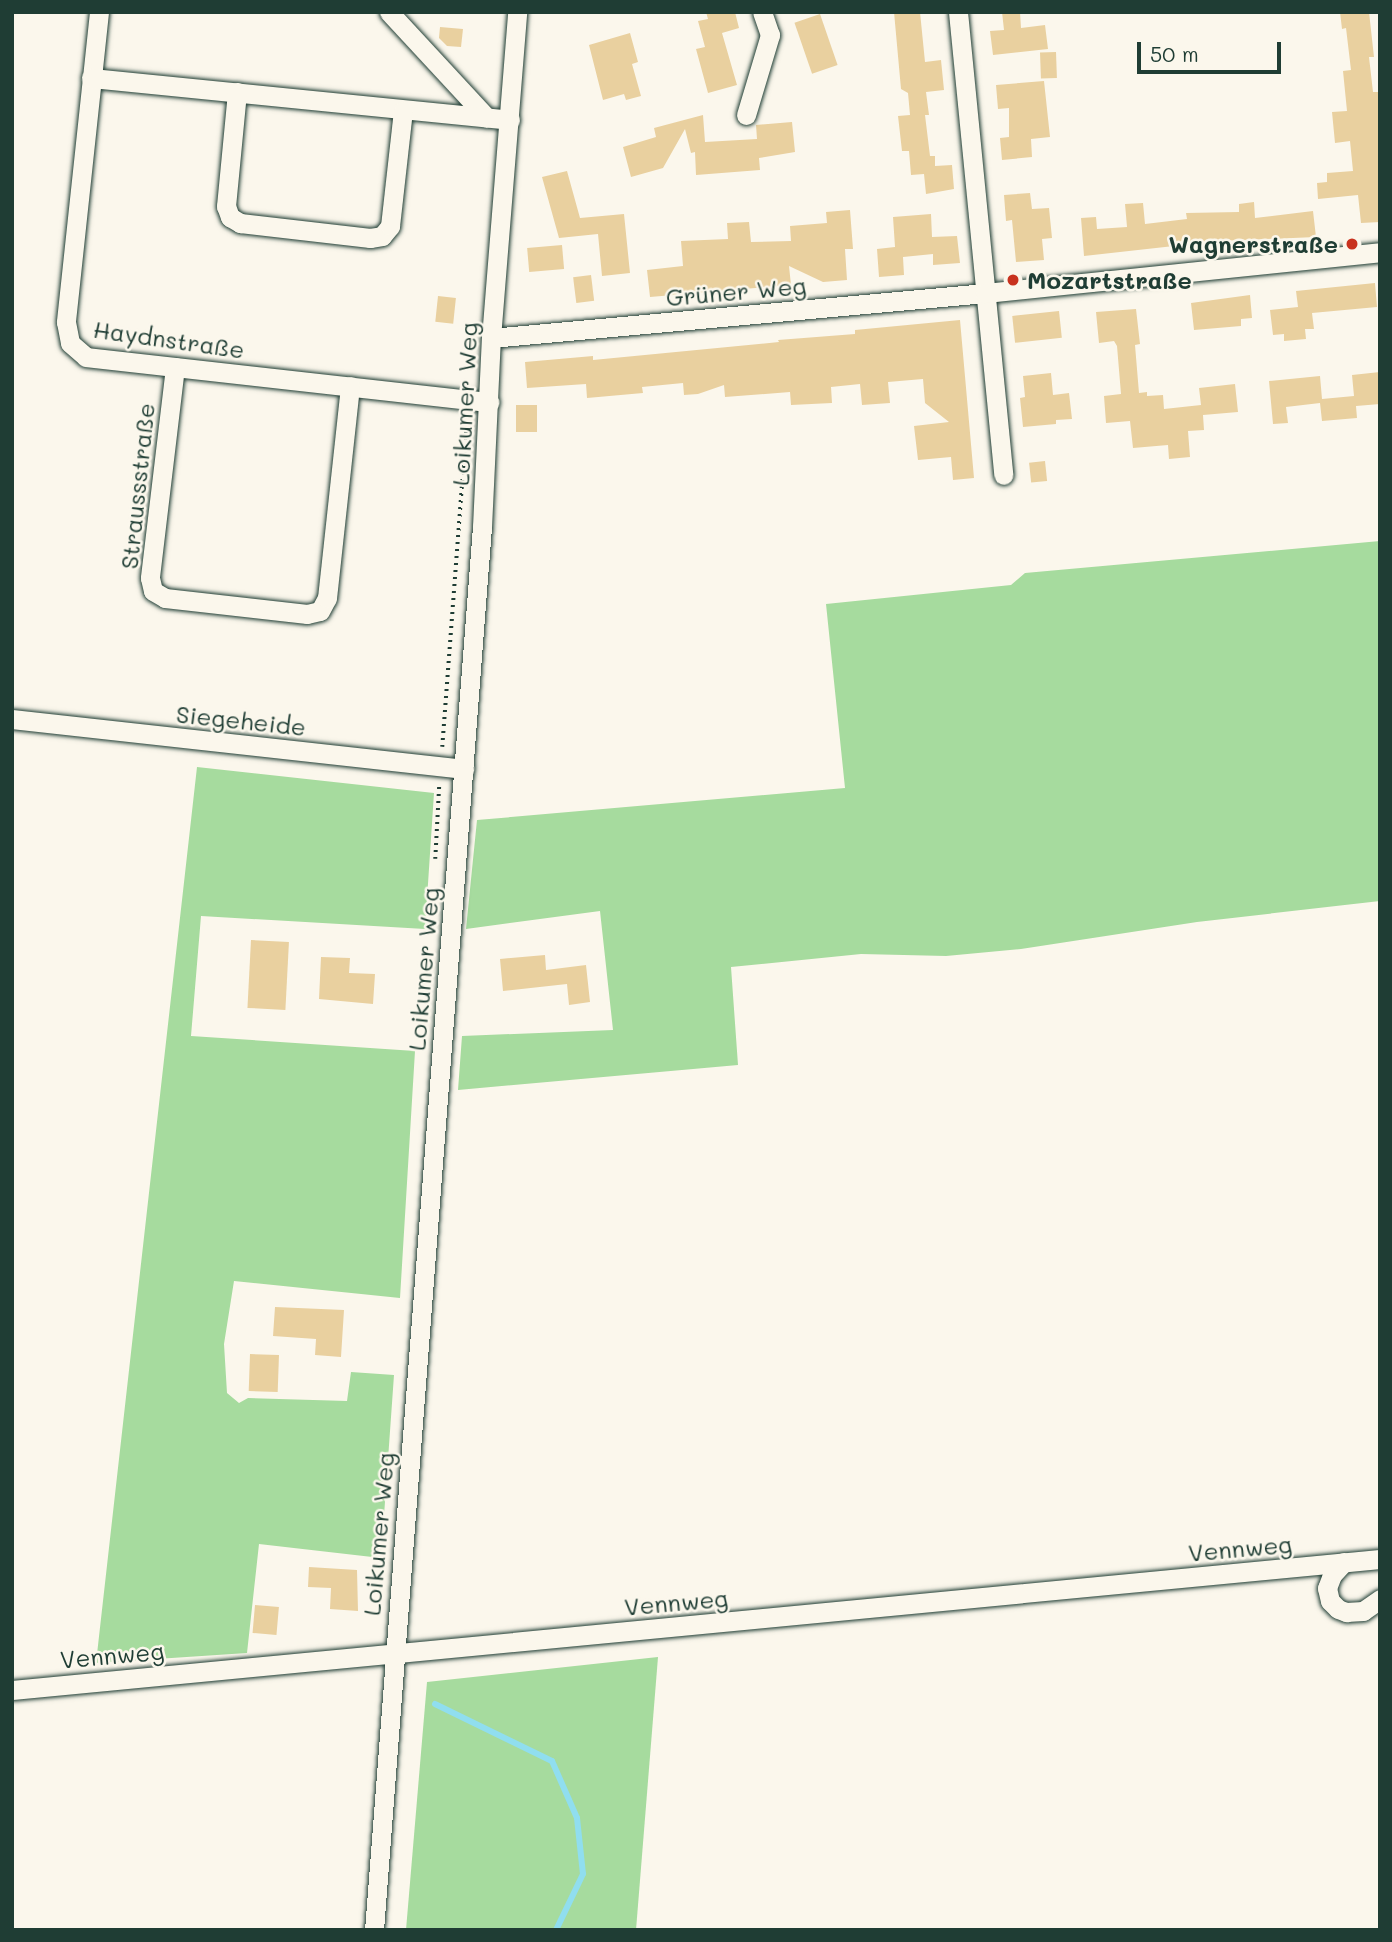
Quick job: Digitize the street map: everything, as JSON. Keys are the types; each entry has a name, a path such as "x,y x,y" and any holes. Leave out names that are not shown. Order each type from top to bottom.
{"street":[{"name":"Haydnstraße","path":"99,12 66,322 70,343 86,357 489,402"},
{"path":"389,12 487,118"},
{"name":"Loikumer Weg","path":"374,1930 393,1653 464,769 491,338 517,12"},
{"path":"746,115 770,35 762,12"},
{"path":"958,12 1003,475"},
{"path":"91,78 510,120"},
{"path":"237,92 226,206 230,217 240,223 370,238 382,236 390,226 403,111"},
{"name":"Grüner Weg","path":"491,338 985,293 1380,252"},
{"name":"Straussstraße","path":"175,367 150,578 153,591 165,598 307,614 320,611 327,598 350,386"},
{"name":"Siegeheide","path":"12,719 464,769"},
{"name":"Vennweg","path":"12,1689 1380,1559"},
{"path":"1344,1562 1332,1575 1327,1588 1330,1601 1346,1612 1363,1611 1380,1599"}],"green space":[{"path":"1380,541 1380,901 1197,922 1021,949 946,956 861,954 731,967 738,1065 458,1090 462,1036 613,1030 600,911 466,929 477,820 845,788 826,604 1011,585 1025,573"},
{"path":"197,767 434,793 425,929 201,916 191,1036 415,1051 400,1298 234,1281 224,1344 227,1393 239,1403 248,1398 347,1401 351,1372 394,1375 381,1558 259,1544 247,1653 96,1663"},
{"path":"658,1657 636,1930 406,1930 427,1682"}],"building":[{"path":"706,12 735,12 739,28 722,33 737,85 708,93 696,49 705,47 698,21 708,19"},
{"path":"894,12 920,12 925,62 941,60 944,90 926,92 929,115 925,115 930,156 935,156 935,166 952,165 954,189 926,194 924,174 911,175 909,151 902,151 898,116 910,115 908,93 901,89"},
{"path":"1002,12 1020,12 1021,28 1045,25 1048,49 993,55 990,31 1004,30"},
{"path":"1340,12 1369,12 1374,57 1369,57 1373,92 1378,92 1380,115 1380,222 1361,223 1358,195 1318,199 1317,183 1327,182 1327,173 1353,171 1350,141 1335,143 1332,112 1347,111 1343,71 1351,70 1346,28 1342,29"},
{"path":"820,14 838,65 812,74 794,23"},
{"path":"440,27 463,29 461,47 447,46 439,38"},
{"path":"630,33 638,62 632,64 641,96 626,100 624,94 603,100 589,45"},
{"path":"1056,52 1057,78 1041,79 1040,53"},
{"path":"1044,81 1050,137 1031,139 1032,157 1002,160 1000,138 1009,137 1009,108 998,109 996,85"},
{"path":"703,115 705,142 757,139 756,125 792,122 795,152 759,158 760,170 696,175 695,152 691,153 685,129 663,168 631,177 623,147 656,137 654,128"},
{"path":"567,171 580,218 624,214 630,273 602,276 598,234 559,238 542,177"},
{"path":"1030,193 1032,209 1049,208 1052,238 1042,239 1044,260 1016,262 1012,220 1006,221 1004,195"},
{"path":"1254,202 1255,218 1313,211 1316,237 1219,241 1084,256 1081,218 1096,217 1097,229 1127,227 1125,204 1143,203 1145,224 1187,219 1186,213 1239,212 1239,204"},
{"path":"850,210 853,249 845,249 847,280 823,282 789,266 791,285 650,297 647,270 683,266 681,241 728,239 727,223 749,222 751,242 791,241 790,226 827,223 826,212"},
{"path":"931,214 932,237 957,236 960,263 933,265 933,254 903,257 904,275 879,277 877,249 895,247 893,217"},
{"path":"562,245 564,269 529,272 527,248"},
{"path":"591,275 594,301 576,303 573,277"},
{"path":"1375,283 1377,307 1312,313 1314,329 1305,329 1306,339 1284,341 1284,334 1273,335 1270,310 1298,307 1296,291"},
{"path":"1250,295 1252,318 1241,319 1241,326 1194,330 1191,303"},
{"path":"438,296 456,298 453,324 435,322"},
{"path":"1136,309 1140,344 1135,345 1139,393 1147,392 1147,396 1163,395 1164,409 1201,405 1199,388 1235,384 1238,412 1203,415 1204,430 1188,431 1190,457 1169,459 1168,445 1133,448 1130,421 1106,423 1104,396 1121,394 1117,346 1114,341 1099,343 1096,312"},
{"path":"1059,311 1062,338 1015,343 1012,316"},
{"path":"960,320 974,478 953,480 951,457 918,460 914,426 949,422 925,403 923,379 888,382 890,403 862,405 860,384 831,387 832,403 791,405 790,392 725,397 724,385 698,394 684,395 683,383 642,387 643,393 587,398 586,384 527,388 525,362 593,356 593,360 855,334 855,330"},
{"path":"1380,372 1380,404 1356,406 1357,418 1322,421 1320,403 1286,407 1288,423 1273,424 1269,381 1320,376 1322,399 1354,396 1352,375"},
{"path":"1051,373 1053,395 1069,393 1072,419 1056,420 1056,424 1023,427 1020,398 1025,397 1023,376"},
{"path":"516,405 537,405 537,432 516,432"},
{"path":"1045,461 1047,481 1031,483 1029,463"},
{"path":"251,940 289,942 285,1010 247,1008"},
{"path":"545,955 546,970 586,965 590,1002 569,1005 567,984 503,991 500,959"},
{"path":"321,957 350,958 349,973 375,974 373,1004 319,999"},
{"path":"275,1307 344,1310 341,1357 315,1355 316,1339 273,1336"},
{"path":"250,1354 279,1355 278,1392 249,1391"},
{"path":"309,1567 357,1570 358,1611 330,1609 331,1588 308,1587"},
{"path":"255,1605 279,1607 276,1635 253,1633"}],"waterway":[{"path":"435,1704 552,1761 577,1818 583,1874 556,1930"}],"place":[{"name":"Wagnerstraße","path":"1352,244"},
{"name":"Mozartstraße","path":"1013,280"}]}
